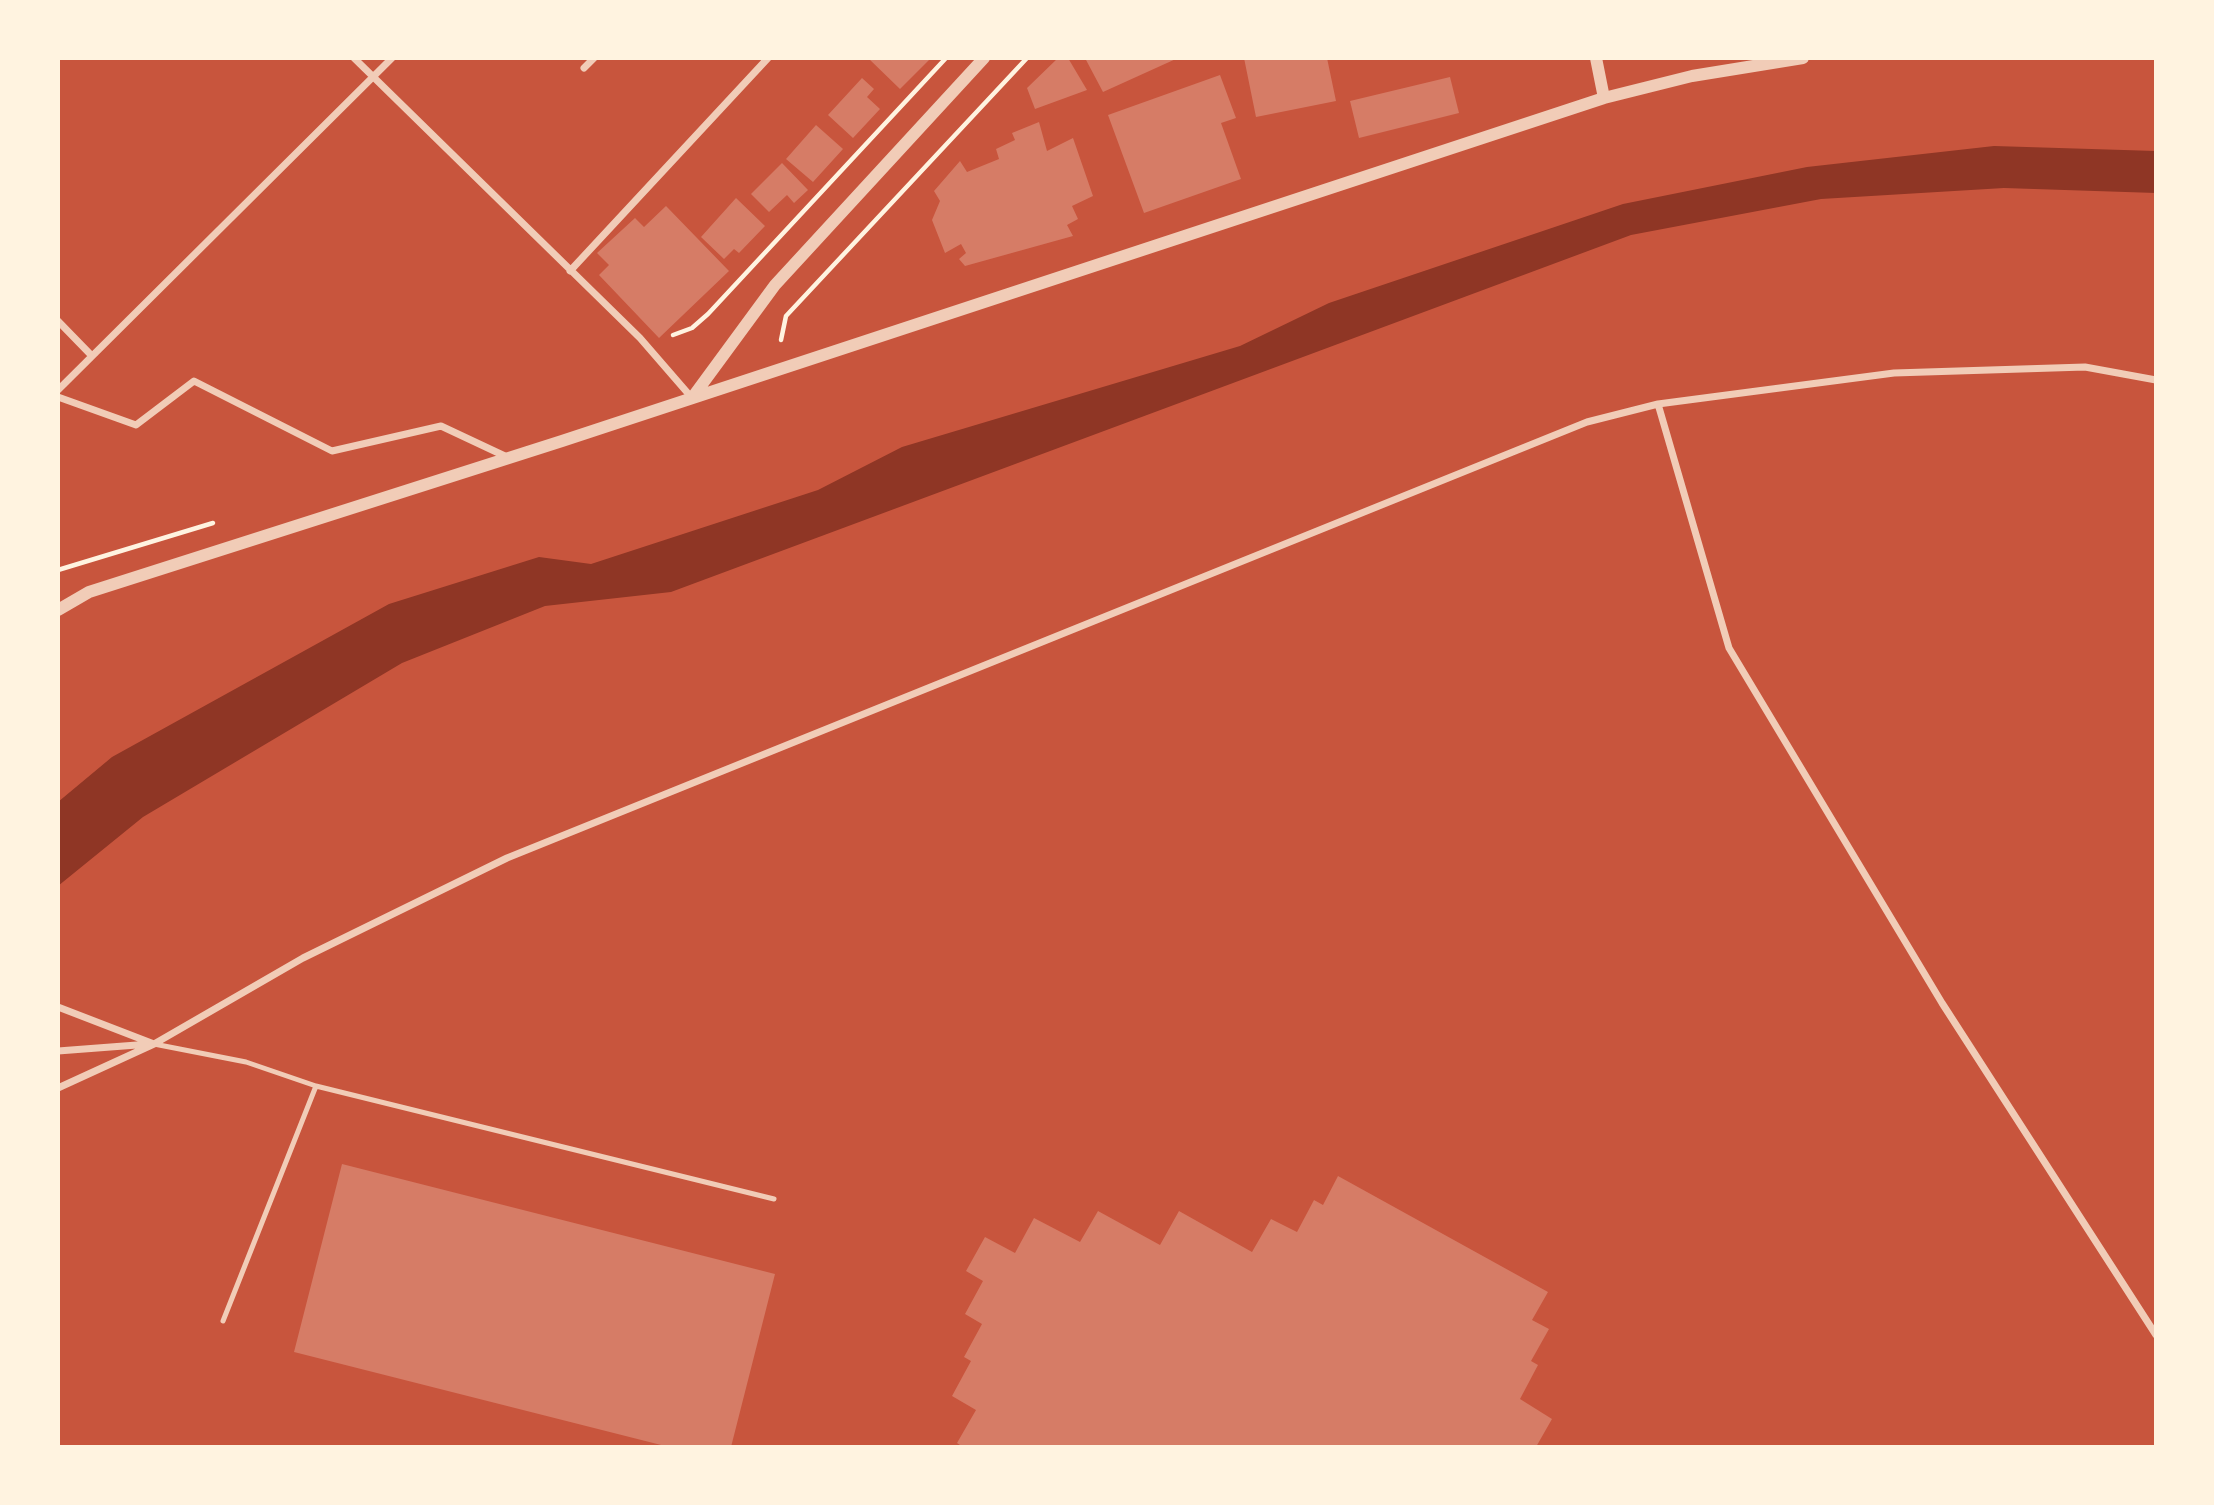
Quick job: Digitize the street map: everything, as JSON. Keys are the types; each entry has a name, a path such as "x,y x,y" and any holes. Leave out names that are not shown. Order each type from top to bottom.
{"street":[{"path":"354,58 640,338 692,398"},
{"path":"58,390 392,58"},
{"path":"584,68 594,58"},
{"path":"570,271 768,58"},
{"path":"692,398 775,285 984,58"},
{"path":"1596,58 1604,98"},
{"path":"58,611 89,592 692,398 1604,98 1692,76 1803,58"},
{"path":"58,321 92,356"},
{"path":"58,1088 154,1044 303,958 507,858 1587,422 1658,404 1894,373 2085,367 2156,380"},
{"path":"58,397 136,425 194,382 332,451 440,426 508,457"},
{"path":"1658,404 1729,648 1942,1003 2156,1335"},
{"path":"58,1007 154,1044"},
{"path":"58,1051 154,1044"}],"lane":[{"path":"154,1044 246,1062 316,1086 774,1199"},
{"path":"223,1321 316,1086"}],"path":[{"path":"673,335 692,328 708,314 946,58"},
{"path":"781,340 786,316 1027,58"},
{"path":"58,570 217,522"}],"shaded area":[{"path":"1994,146 2156,151 2156,193 2004,188 1821,199 1631,235 671,592 545,606 402,663 143,817 58,886 58,802 112,757 389,604 539,557 591,564 818,490 902,447 1240,346 1329,303 1623,204 1807,167"}],"building":[{"path":"868,58 931,58 900,89"},
{"path":"1058,58 1068,58 1087,90 1035,109 1027,88"},
{"path":"1085,58 1178,58 1103,92"},
{"path":"1244,58 1327,58 1336,101 1256,117"},
{"path":"1220,75 1236,118 1221,123 1241,179 1144,213 1108,115"},
{"path":"1450,77 1459,113 1359,138 1350,101"},
{"path":"862,78 874,89 867,97 880,109 853,138 828,115"},
{"path":"1039,122 1047,151 1073,138 1093,196 1072,206 1078,219 1067,225 1073,236 965,266 959,259 966,253 961,244 945,253 932,220 940,201 934,191 960,161 967,172 999,159 996,149 1015,140 1012,133"},
{"path":"816,125 843,149 813,182 786,159"},
{"path":"782,163 808,190 794,203 787,195 769,212 751,194"},
{"path":"736,198 765,226 739,253 734,249 724,259 701,237"},
{"path":"666,206 729,271 659,338 599,275 609,265 597,253 635,218 644,227"},
{"path":"342,1164 775,1274 731,1447 669,1447 294,1352"},
{"path":"1338,1176 1548,1292 1532,1320 1549,1329 1531,1361 1538,1365 1520,1399 1552,1419 1536,1447 963,1447 957,1443 976,1410 952,1396 971,1361 964,1357 982,1324 965,1314 983,1281 966,1271 985,1237 1015,1253 1034,1218 1080,1242 1098,1211 1160,1245 1179,1211 1252,1252 1271,1219 1297,1232 1314,1200 1323,1205"}]}
